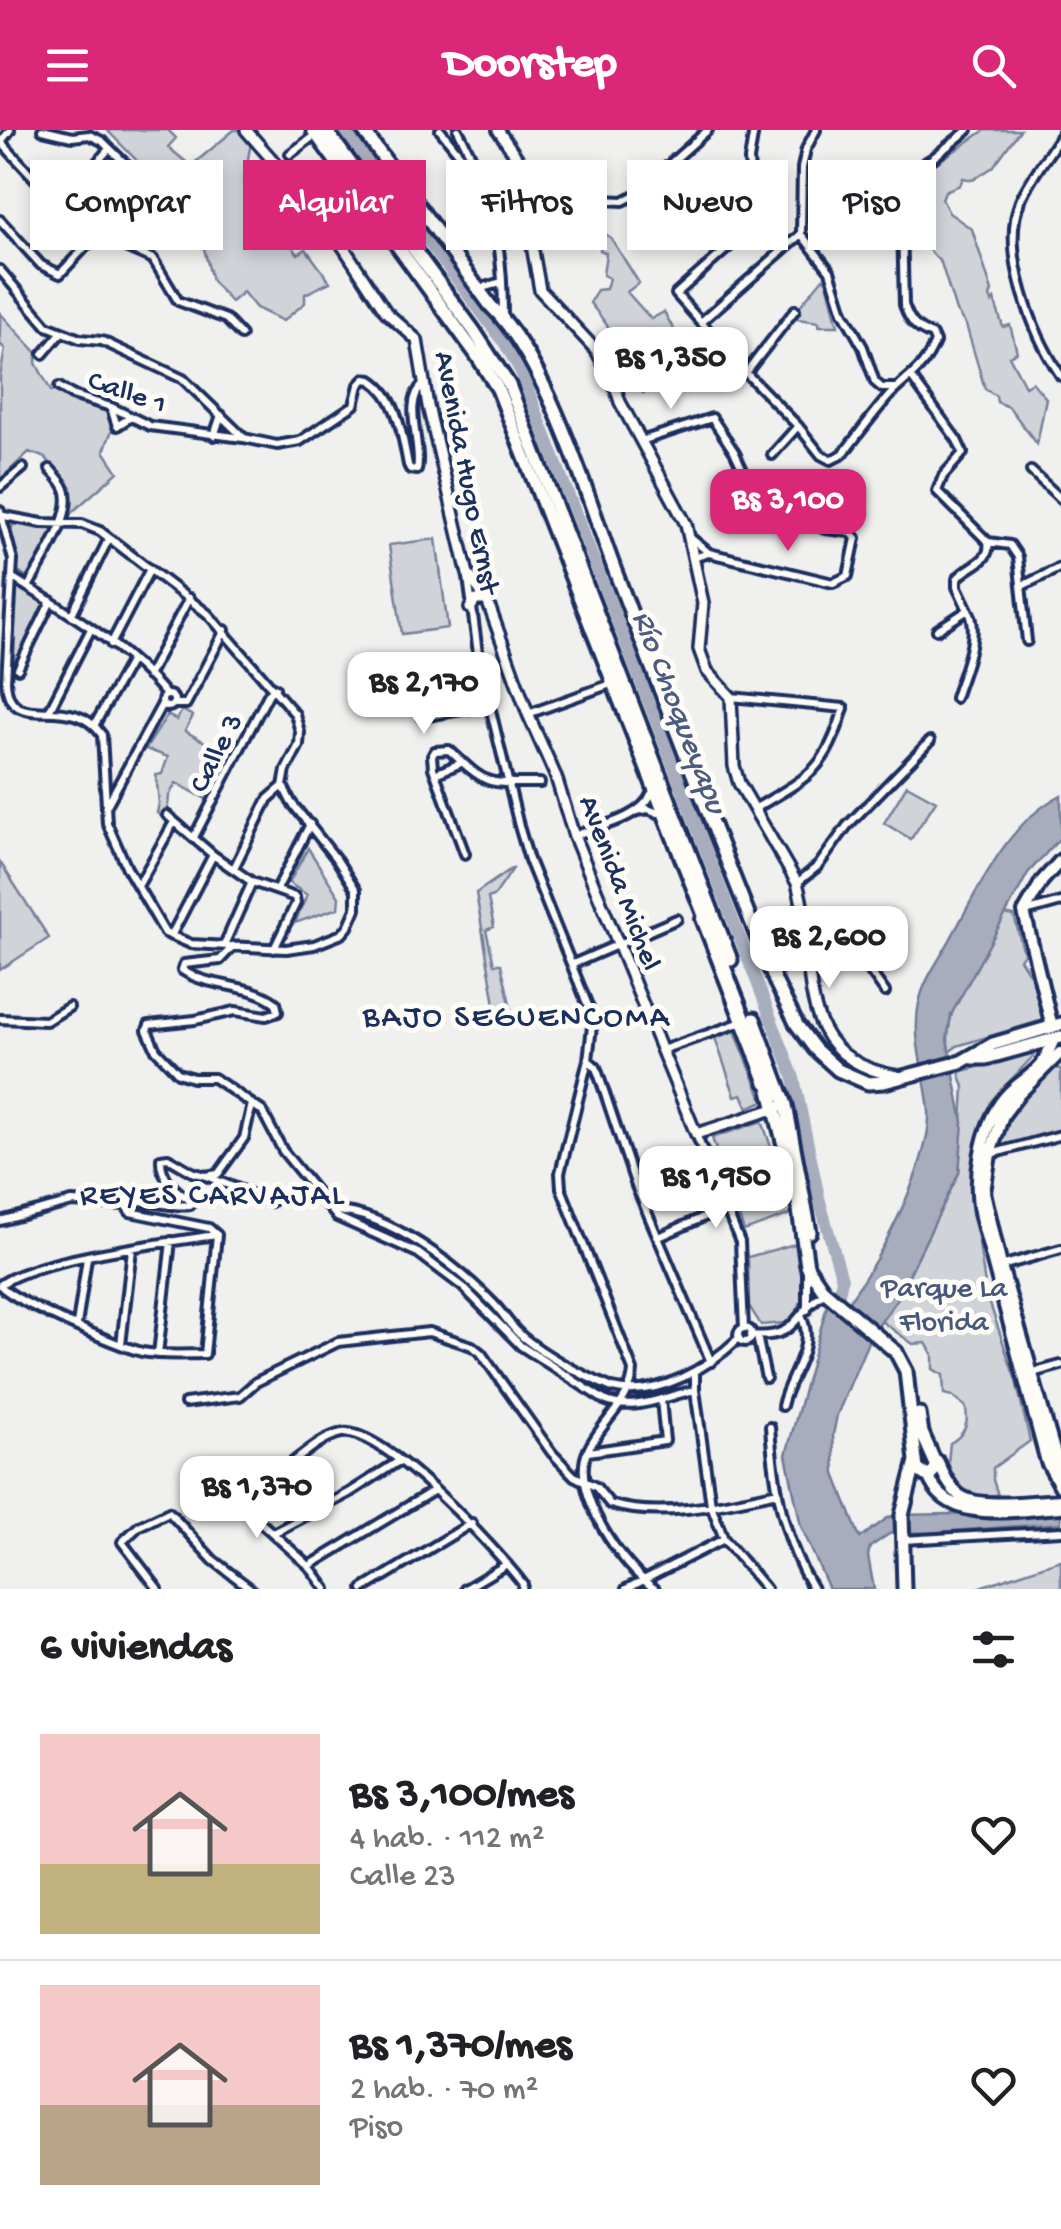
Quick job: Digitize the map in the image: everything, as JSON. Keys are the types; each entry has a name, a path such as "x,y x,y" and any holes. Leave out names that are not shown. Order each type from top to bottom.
{"main road":[{"path":"366,130 485,287 530,358 786,1006 806,1038 827,1062 848,1076 910,1076 966,1060 993,1044 1057,1031"},
{"path":"366,130 490,305 503,317"},
{"path":"318,131 498,389 724,962 773,1101 797,1196 808,1266 826,1290 897,1342 908,1359 922,1433 951,1486 967,1500 980,1503 1058,1503"},
{"path":"318,131 490,353 508,385 776,1076 803,1186 815,1263 826,1290"},
{"path":"986,1153 1011,1104 1060,1056 1057,1031 1024,912 1042,881 1061,860"},
{"path":"1057,1031 1042,1064 1004,1098 990,1124 985,1202 1046,1462 1060,1482 1058,1503"},
{"path":"876,1328 896,1352 908,1378 917,1469 927,1475 941,1496 954,1507 984,1510 1058,1503"},
{"path":"904,1589 902,1515 906,1490 923,1454 936,1458"},
{"path":"906,1490 936,1469 936,1458"}],"street":[{"path":"10,130 0,143 30,177"},
{"path":"42,130 72,137 95,137 120,160"},
{"name":"Avenida Hugo Ernst","path":"246,130 326,222 386,312 417,340 468,574 470,608 489,705 529,860 594,1018 559,1181 632,1366 633,1379 627,1392"},
{"path":"440,130 462,160"},
{"path":"458,130 471,160"},
{"path":"498,130 518,160"},
{"path":"607,199 624,200 635,195 708,130"},
{"path":"749,160 754,130"},
{"path":"816,130 802,168 800,234 830,271 840,304 864,347 875,382 882,388 895,388"},
{"path":"727,250 676,294 821,456 831,460 843,454 895,388 912,378 935,342 932,335 918,330 909,320 904,305 900,182 968,130"},
{"path":"290,154 318,131"},
{"path":"1061,135 1021,199 1014,221 1013,244 1020,285 1049,357 1061,376"},
{"path":"456,153 463,154 464,142"},
{"path":"99,160 108,150"},
{"path":"0,220 41,265 60,274 83,250"},
{"path":"701,322 800,234"},
{"path":"132,250 153,259 178,301 226,319 241,335"},
{"path":"500,250 503,317"},
{"path":"535,250 545,298 596,350 686,524 703,603 701,659 730,697 734,766 739,782 797,883 808,984 816,1013 840,1049 869,1076"},
{"path":"0,270 47,326 61,333 102,341 184,379 244,438"},
{"path":"485,287 503,282"},
{"path":"746,373 795,310"},
{"path":"43,354 61,333"},
{"path":"912,378 963,453 943,476 937,491 990,548 986,558 957,580 974,620 955,698"},
{"name":"Calle 1","path":"60,387 72,396 110,407 150,426 277,444 300,441 354,405 361,381 371,380 390,402 401,428 408,464 410,469 417,470 414,399 424,384"},
{"path":"110,407 116,426 131,416"},
{"path":"214,436 221,415"},
{"path":"641,440 712,418 735,453 752,490 767,506 825,529 850,532 856,538 852,566 841,582 825,582 709,553 690,538"},
{"path":"772,454 798,426"},
{"path":"0,488 23,468"},
{"path":"28,587 57,535 67,494 50,469"},
{"path":"1031,471 1061,499"},
{"path":"2,513 59,524 82,524 110,538 190,598 225,630 295,714 299,745 286,770 284,786 291,802 356,890 356,909 342,934 314,945 274,949 191,944 162,930 107,823 104,746 95,724 78,714 28,712 8,696 13,578 12,548 2,513"},
{"path":"72,614 110,538"},
{"path":"988,542 1005,542 1015,549 1027,641"},
{"path":"0,550 12,548"},
{"path":"693,558 709,553"},
{"path":"1022,586 1061,567"},
{"path":"111,644 150,569"},
{"name":"Avenida Michel","path":"468,574 487,600 528,714 556,777 574,836 740,1242 744,1328"},
{"path":"13,578 72,614 111,644 166,695 173,697 173,704"},
{"path":"148,676 190,598"},
{"path":"470,608 476,600 487,600"},
{"path":"18,670 51,601"},
{"path":"936,630 968,610"},
{"path":"49,712 91,629"},
{"path":"162,704 186,704 225,630"},
{"path":"95,724 131,660"},
{"path":"528,714 612,683"},
{"name":"Calle 3","path":"194,837 275,688"},
{"path":"106,808 166,695"},
{"path":"730,697 844,708 830,750 811,774 756,808"},
{"path":"620,702 658,813 759,1074 773,1101 782,1108 803,1186"},
{"path":"422,718 489,705"},
{"path":"797,883 818,866 847,826 930,741"},
{"path":"465,854 435,774 435,750 449,750 487,781 540,782"},
{"path":"435,774 461,763"},
{"path":"103,786 116,790"},
{"path":"234,868 268,800 284,786"},
{"path":"635,811 646,804 651,794"},
{"path":"574,836 635,811 648,808 658,813"},
{"path":"166,815 252,882 290,894 296,903 274,949"},
{"path":"138,886 174,822"},
{"path":"277,889 310,824"},
{"path":"171,936 214,855"},
{"path":"252,882 220,960 184,964 182,970 200,980 245,988 272,999 278,1012 266,1016 235,1011 154,1024 147,1030 156,1050 178,1073 214,1078 262,1111 282,1150 334,1211 362,1217 416,1241 493,1303 523,1343 618,1406 661,1399 696,1379 744,1328 754,1335 766,1378"},
{"path":"1024,912 1061,902"},
{"path":"803,912 825,933 854,948 885,992"},
{"path":"572,964 677,919"},
{"path":"0,1019 46,1020 69,1007"},
{"path":"662,1050 739,1023"},
{"path":"588,1060 596,1066 626,1159 711,1362"},
{"path":"696,1134 773,1101"},
{"path":"205,1176 218,1174 229,1161 244,1138 252,1104"},
{"path":"986,1153 1061,1135"},
{"path":"0,1221 72,1202 125,1205 134,1200 178,1207 191,1204 161,1170 163,1158 272,1202"},
{"path":"125,1205 130,1212 209,1228 217,1235"},
{"path":"660,1237 726,1207"},
{"path":"217,1235 205,1354 158,1354 121,1346 4,1291 0,1285 19,1274 87,1258 217,1235"},
{"path":"158,1354 172,1241"},
{"path":"121,1346 132,1248"},
{"path":"998,1267 1061,1249"},
{"path":"78,1325 87,1258"},
{"path":"782,1406 786,1386 808,1334 804,1314 808,1266"},
{"path":"738,1338 746,1341 754,1335 783,1332 826,1290"},
{"path":"185,1403 240,1396 256,1382 338,1342 430,1332 472,1346 481,1353 552,1453 574,1476 596,1487 606,1501 616,1506 656,1510 711,1505 778,1492"},
{"path":"523,1343 590,1378 627,1392 696,1379"},
{"path":"1028,1375 1061,1365"},
{"path":"696,1379 711,1505 724,1538 766,1589"},
{"path":"627,1392 586,1452 584,1481 596,1516 642,1580 655,1589"},
{"path":"586,1452 665,1440 661,1399"},
{"path":"770,1426 778,1492 792,1548 814,1589"},
{"path":"236,1497 343,1433 372,1440 472,1523 507,1564 522,1589"},
{"path":"275,1532 350,1494 398,1461"},
{"path":"215,1472 309,1566 326,1589"},
{"path":"309,1566 433,1491"},
{"path":"158,1589 122,1542 139,1526 169,1512 213,1560 251,1589"},
{"path":"363,1589 472,1523"},
{"path":"903,1536 1061,1532"},
{"path":"626,1589 724,1538"},
{"path":"465,1589 507,1564"},
{"path":"636,1589 642,1580"}],"green space":[{"path":"107,130 168,130 176,138 168,147 184,160 136,160"},
{"path":"234,130 240,130 251,142 248,160 243,160 243,250 295,250 298,254 307,250 330,282 305,294 305,303 283,321 256,308 243,292 231,302 212,281 204,250 223,250 223,160 198,160"},
{"path":"985,130 1020,130 993,167 973,180 963,178 960,185 945,191 942,199 949,213 972,229 992,291 990,297 1003,327 1010,325 1017,352 1009,356 1025,386 1032,382 1046,398 1037,444 1009,407 997,402 996,396 985,389 966,325 956,311 941,263 929,250 936,250 936,164"},
{"path":"607,235 639,283 627,292 651,319 664,312 693,350 705,376 690,368 667,371 654,354 653,364 649,365 652,379 643,393 622,347 590,303 597,290 606,289 606,253 600,250 607,250"},
{"path":"823,278 838,326 819,326 819,322 790,318"},
{"path":"0,313 37,353 36,363 51,391 65,392 117,413 120,423 115,422 104,451 118,472 69,515 69,489 46,458 29,452 0,480 0,377 5,349 0,344"},
{"path":"20,521 54,528 28,579 17,571 10,533"},
{"path":"436,539 448,628 402,634 389,545"},
{"path":"20,584 46,605 14,668 16,588"},
{"path":"182,710 193,716 185,731 230,756 208,800 176,783 169,796 167,815 162,817 157,813 156,775 162,774 168,757 146,749 167,715 177,720"},
{"path":"907,785 936,801 911,839 884,823"},
{"path":"308,848 339,897 338,908 295,923 307,895 289,883"},
{"path":"0,862 49,938 0,970"},
{"path":"514,867 495,895 488,898 494,927 486,930 494,964 501,964 511,1008 496,1010 476,893"},
{"path":"1005,914 1014,916 1024,954 1020,959 1035,983 1043,1020 957,1046 949,1052 948,1034 957,998"},
{"path":"735,1031 763,1101 748,1108 742,1094 735,1096 715,1038"},
{"name":"Parque La Florida","path":"1038,1051 991,1101 971,1188 986,1292 1016,1381 1030,1441 993,1468 998,1495 977,1496 955,1484 948,1462 950,1443 965,1428 965,1406 944,1394 943,1375 933,1369 933,1355 926,1343 913,1344 881,1321 896,1301 959,1173 964,1087 959,1072"},
{"path":"1054,1068 1061,1069 1061,1132 1001,1148 1001,1133 1012,1112"},
{"path":"762,1121 794,1213 744,1231 712,1138"},
{"path":"798,1243 804,1276 800,1305 785,1323 761,1325 749,1306 748,1257"},
{"path":"1061,1560 1061,1589 974,1589"}],"water":[{"path":"1061,795 1061,837 1028,873 951,1015 947,1040 963,1122 959,1173 896,1301 870,1337 837,1415 833,1435 835,1474 860,1538 897,1515 987,1518 1061,1513 1061,1523 892,1532 870,1547 874,1589 829,1589 801,1526 786,1455 828,1302 840,1311 869,1272 921,1159 929,1112 917,1014 926,983 996,858 1025,822"}],"waterway":[{"name":"Río Choqueyapu","path":"345,130 505,344 521,372 794,1078 820,1202 842,1279 836,1308"}],"district":[{"name":"BAJO SEGUENCOMA","path":"517,1014"},
{"name":"REYES CARVAJAL","path":"213,1192"}]}
